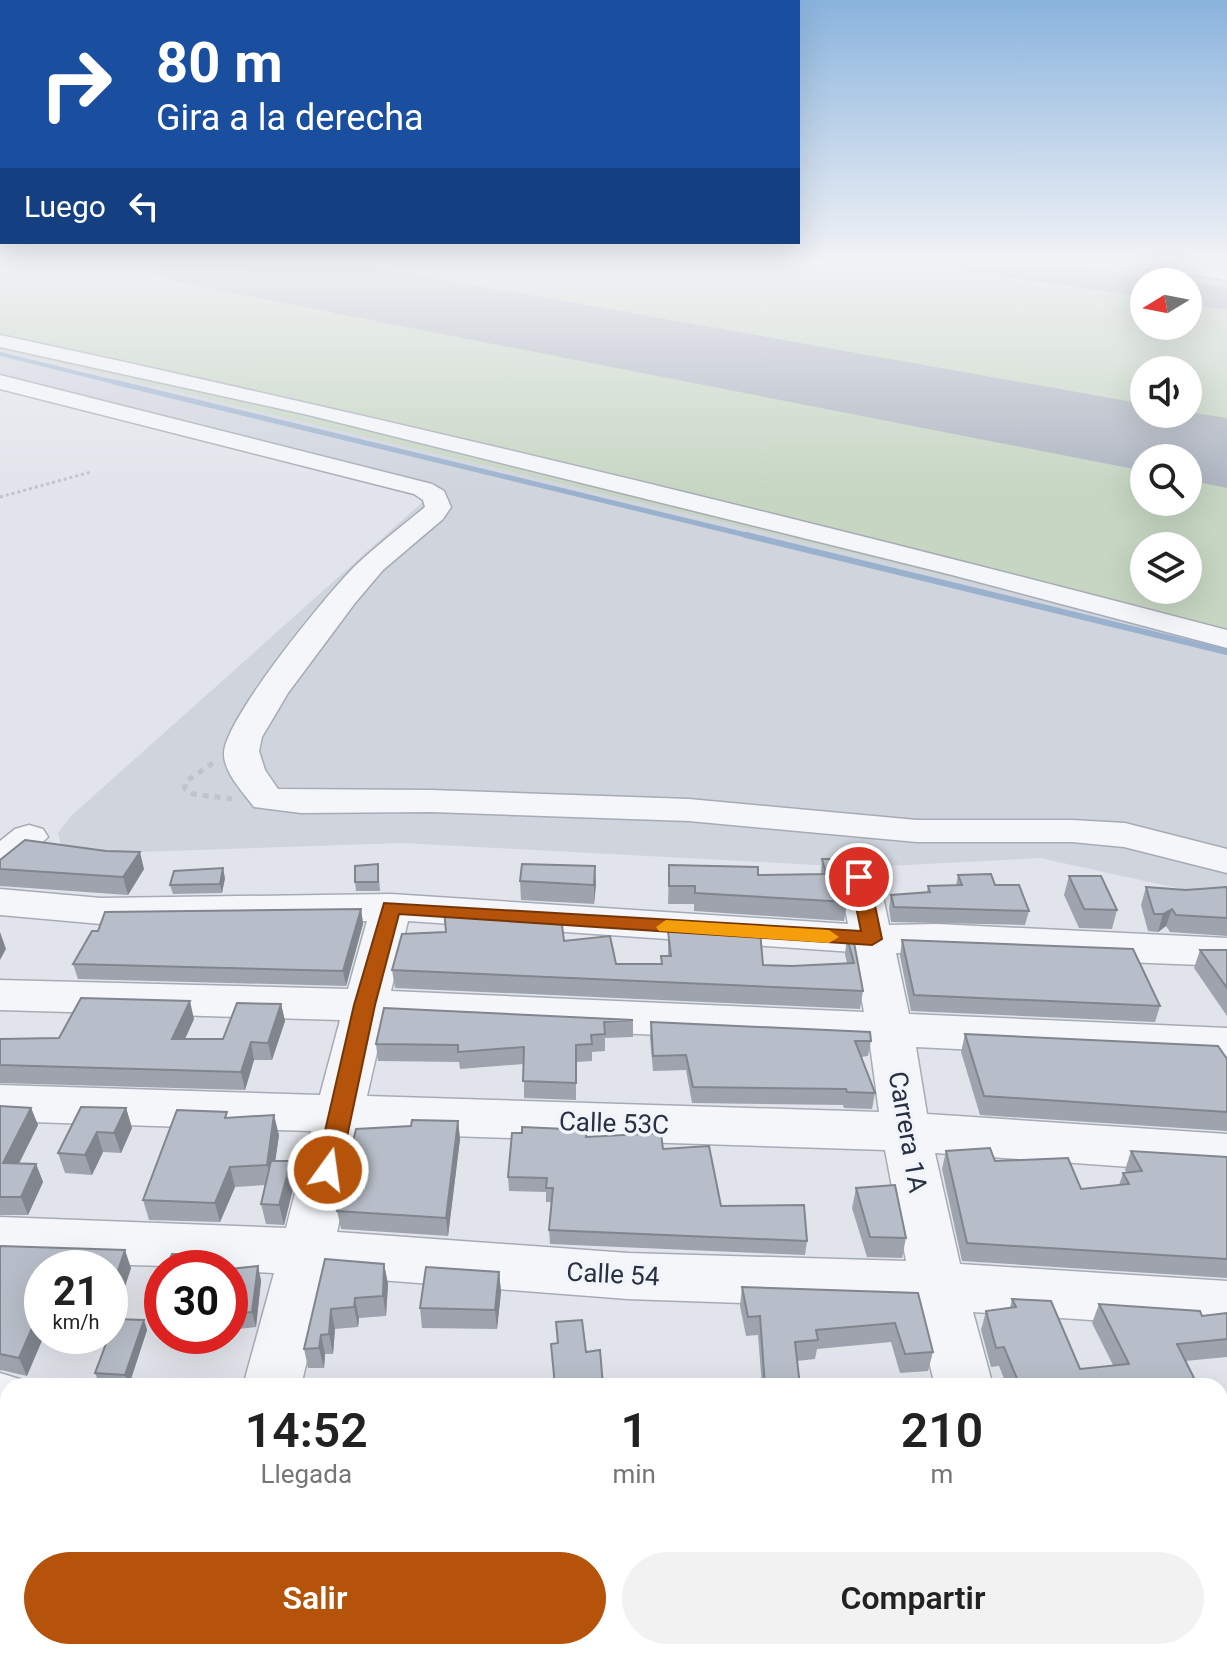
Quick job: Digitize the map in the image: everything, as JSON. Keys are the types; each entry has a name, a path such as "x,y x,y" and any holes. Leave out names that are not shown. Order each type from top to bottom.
{"street":[{"path":"0,341 304,407 947,565 1227,639"},
{"path":"0,382 423,489 435,496 438,507 434,513 357,581 279,681 251,725 242,747 243,761 267,799 689,810 917,831 1085,832 1140,838 1227,861"},
{"name":"Carrera 1A","path":"859,877 890,1029 906,1132 938,1286 962,1378"},
{"path":"0,902 101,911 391,907 872,939 937,938 1227,952"},
{"path":"274,1378 309,1252 365,1005 391,907"},
{"path":"0,995 365,1005 1227,1045"},
{"name":"Calle 53C","path":"0,1103 906,1132 1227,1154"},
{"name":"Calle 54","path":"0,1239 309,1252 628,1276 938,1286 1227,1305"}],"path":[{"path":"0,497 91,472"}],"shaded area":[{"path":"0,337 1130,337 1130,340 1202,340 1202,337 1227,337 1227,899 1040,858 888,866 816,865 403,843 78,854 61,845 58,833 71,816 428,497 0,386"}],"green space":[{"path":"0,337 484,337 1130,463 1130,516 1202,516 1202,477 1227,482 1227,643 0,349"},
{"path":"743,337 1202,340 1202,337 1227,337 1227,423 1202,419 1202,356 1130,356 1130,407"}],"building":[{"path":"25,840 106,851 140,852 123,877 0,869 0,860"},
{"path":"822,859 838,859 847,902 695,893 695,886 669,886 669,865 758,867 758,875 826,874"},
{"path":"378,864 378,882 355,882 355,866"},
{"path":"522,864 595,866 594,885 520,881"},
{"path":"223,868 220,884 170,885 174,871"},
{"path":"991,874 995,885 1019,885 1029,911 894,907 891,895 930,892 928,886 962,885 958,875"},
{"path":"1069,876 1101,876 1117,910 1084,909"},
{"path":"1146,887 1186,890 1227,887 1227,918 1176,915 1172,909 1163,914 1154,914"},
{"path":"361,909 343,971 73,964 92,931 98,931 105,912"},
{"path":"444,909 466,911 466,914 561,917 564,941 610,936 616,964 662,964 661,956 671,956 668,931 697,931 697,926 760,931 763,965 854,963 847,937 853,937 863,991 392,970 402,934 446,932"},
{"path":"902,940 1133,949 1160,1006 914,995"},
{"path":"1200,950 1227,950 1227,988"},
{"path":"81,998 190,1001 172,1039 223,1039 237,1003 281,1004 268,1043 251,1042 241,1072 0,1065 0,1039 59,1038"},
{"path":"384,1008 633,1020 604,1022 605,1034 591,1035 592,1044 576,1045 576,1083 523,1081 524,1047 458,1052 458,1045 376,1044"},
{"path":"651,1022 870,1032 871,1041 855,1041 875,1093 847,1092 846,1089 693,1087 686,1055 653,1056"},
{"path":"965,1034 1218,1046 1227,1059 1227,1112 984,1096"},
{"path":"0,1106 31,1108 3,1163 36,1164 21,1197 0,1197"},
{"path":"81,1107 126,1108 114,1133 97,1132 85,1155 58,1153"},
{"path":"177,1110 227,1112 225,1118 274,1115 267,1165 230,1167 215,1203 143,1200"},
{"path":"412,1120 458,1121 446,1218 337,1211 356,1129 411,1126"},
{"path":"522,1127 587,1130 586,1137 661,1133 663,1149 709,1146 721,1206 804,1205 807,1241 549,1230 553,1188 546,1188 547,1178 508,1177 512,1133 522,1133"},
{"path":"990,1148 995,1161 1068,1158 1081,1189 1129,1184 1123,1173 1142,1171 1131,1151 1227,1157 1227,1259 967,1243 946,1151"},
{"path":"271,1161 291,1161 279,1205 261,1204"},
{"path":"895,1185 906,1238 870,1237 856,1188"},
{"path":"0,1246 125,1250 24,1250 24,1346 19,1358 0,1354"},
{"path":"325,1259 384,1264 383,1296 355,1298 354,1307 331,1309 329,1334 321,1335 319,1348 304,1349"},
{"path":"258,1266 252,1312 248,1312 248,1267"},
{"path":"426,1267 499,1272 495,1310 420,1308"},
{"path":"742,1287 918,1293 933,1352 905,1354 895,1323 816,1330 818,1340 795,1342 799,1378 764,1378 760,1316 748,1317"},
{"path":"1012,1299 1051,1301 1080,1369 1129,1364 1099,1304 1200,1311 1202,1316 1227,1313 1227,1339 1177,1344 1194,1378 1017,1378 1004,1347 996,1348 986,1311 1016,1307"},
{"path":"128,1319 144,1320 125,1375 95,1373 102,1354 128,1354"},
{"path":"582,1320 586,1352 600,1350 602,1378 554,1378 551,1344 558,1343 556,1322"}],"waterway":[{"path":"0,354 122,384"},
{"path":"114,382 754,537"},
{"path":"746,535 1227,652"}],"runway":[{"path":"607,337 1227,453"}],"slow traffic":[{"path":"666,927 829,937"}],"route":[{"path":"328,1170 365,1005 391,907 872,939 859,877"}]}
